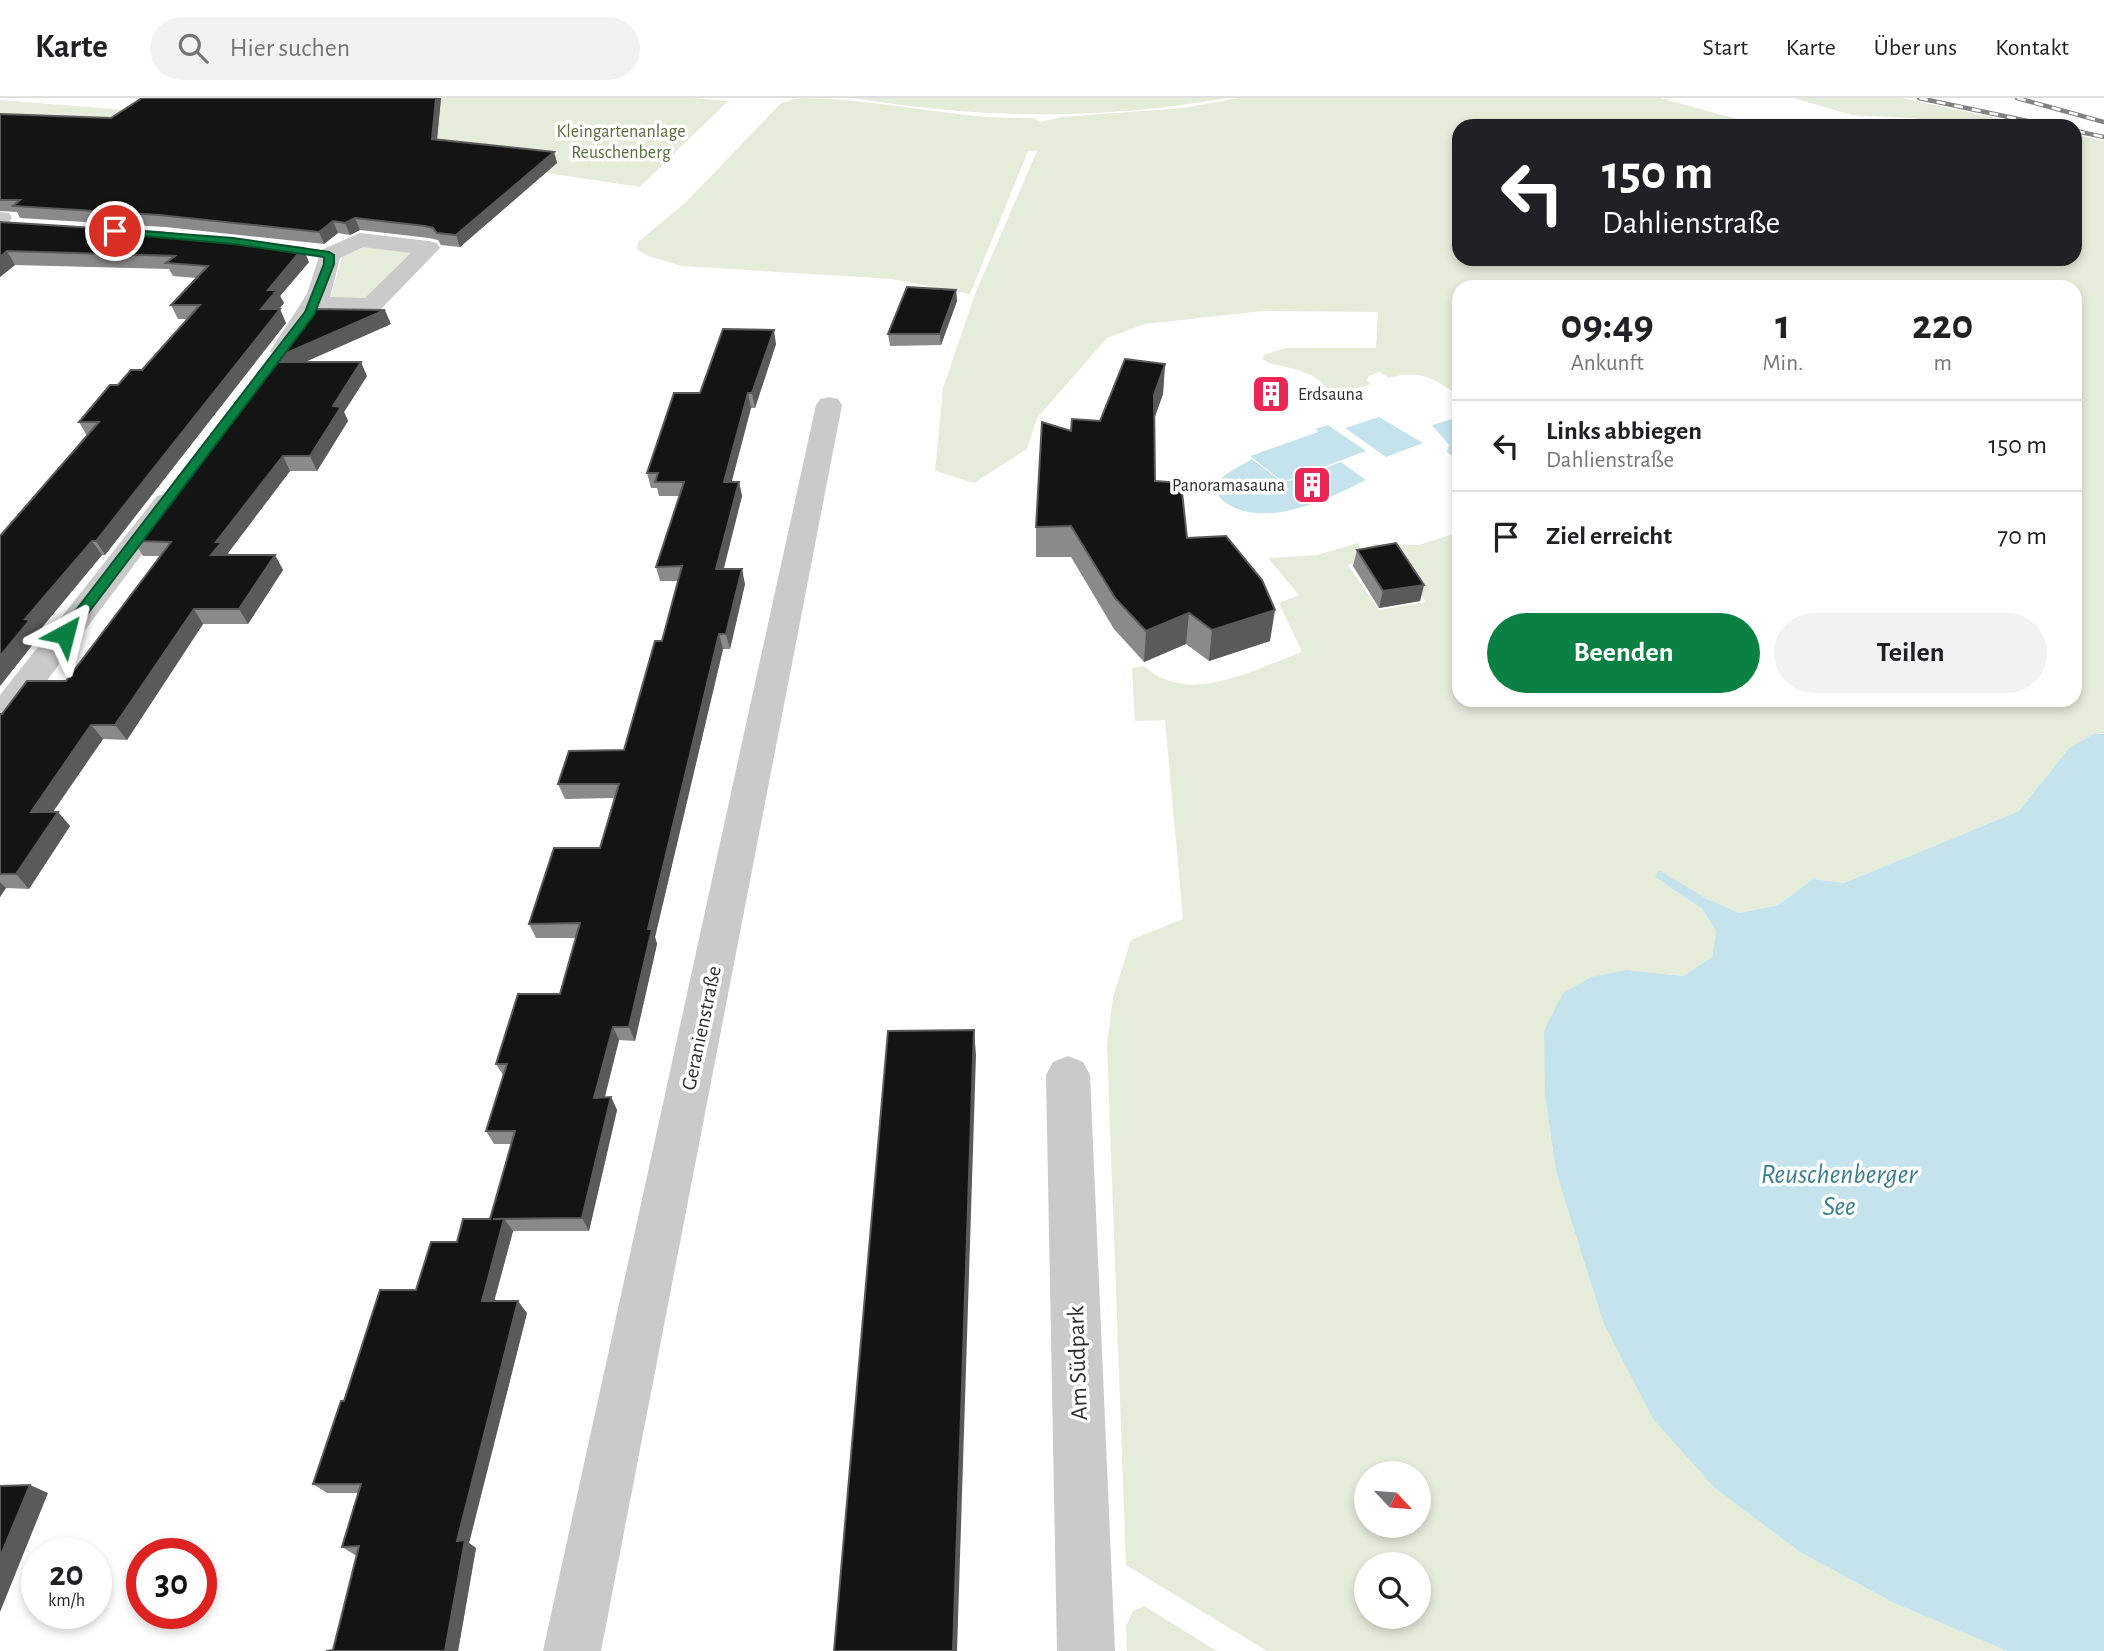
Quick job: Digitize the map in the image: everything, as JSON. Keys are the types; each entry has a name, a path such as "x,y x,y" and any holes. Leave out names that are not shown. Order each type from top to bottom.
{"street":[{"path":"268,370 314,304 329,264 318,253 360,240 429,248 371,305 314,304"},
{"name":"Geranienstraße","path":"572,1651 829,405"},
{"path":"0,719 184,479"},
{"name":"Am Südpark","path":"1068,1075 1086,1651"}],"green space":[{"name":"Kleingartenanlage Reuschenberg","path":"145,98 693,98 728,101 640,187 445,158 0,141 0,100 126,110"},
{"path":"799,98 858,101 975,116 1034,118 1040,122 1061,117 1183,108 1239,98 1660,98 1737,119 1452,119 1452,266 2082,266 2082,136 2104,141 2104,733 2095,733 2069,748 2019,811 1844,883 1813,879 1778,905 1739,913 1655,877 1702,909 1716,931 1712,957 1683,976 1627,970 1545,1096 1556,1172 1603,1322 1800,1552 1894,1603 2007,1651 1267,1651 1126,1565 1107,1045 1113,997 1131,940 1183,919 1165,720 1135,721 1132,668 1144,666 1161,678 1181,684 1201,684 1243,675 1302,652 1279,603 1299,595 1268,558 1317,555 1358,543 1367,561 1348,565 1379,610 1426,602 1395,558 1382,559 1372,544 1419,545 1452,534 1452,707 2082,707 2082,280 1452,280 1452,391 1426,377 1410,374 1389,378 1379,372 1369,376 1367,380 1371,384 1341,394 1330,393 1311,375 1263,359 1264,355 1285,348 1376,348 1378,312 1262,311 1145,324 1107,338 1037,418 1027,449 974,483 935,471 943,388 975,294 1037,151 1028,151 970,294 892,279 682,266 637,250 638,242 686,202 781,103"},
{"path":"854,98 1227,98 1134,110 1040,114 947,110"},
{"path":"1793,98 1902,98 2001,119 1918,119 1852,115"},
{"path":"359,246 414,252 366,299 330,298 344,251"},
{"path":"1144,1606 1217,1651 1127,1651 1126,1626 1133,1611"}],"water":[{"path":"1379,417 1423,443 1386,457 1345,428"},
{"path":"1452,419 1452,455 1447,452 1449,445 1432,425"},
{"path":"1328,425 1366,451 1283,482 1250,456 1318,432 1315,429"},
{"path":"1252,459 1283,483 1341,462 1366,480 1302,507 1267,513 1251,512 1235,508 1224,501 1219,496 1216,484 1226,474"},
{"name":"Reuschenberger See","path":"2095,733 2104,734 2104,1651 2007,1651 1894,1603 1800,1552 1714,1487 1653,1419 1603,1322 1556,1172 1545,1096 1544,1031 1563,993 1591,977 1627,970 1683,976 1712,957 1716,931 1702,909 1655,877 1659,870 1705,898 1739,913 1778,905 1813,879 1844,883 2019,811 2069,748"}],"building":[{"path":"142,98 436,98 432,139 554,152 456,235 437,233 433,228 425,226 355,218 345,223 333,221 319,232 159,215 13,206 20,200 0,200 0,114 111,118"},
{"path":"0,222 158,232 303,248 268,290 277,290 261,309 280,309 96,541 92,541 25,619 30,620 0,656 0,536 99,422 79,422 110,385 118,385 131,370 142,370 200,305 171,305 208,266 166,263 175,256 7,251 0,257"},
{"path":"907,287 956,290 940,334 888,334"},
{"path":"311,309 385,310 273,359"},
{"path":"723,329 774,330 752,393 748,393 724,482 739,482 716,569 742,569 726,634 719,634 648,929 652,929 629,1027 613,1027 594,1098 611,1097 582,1218 493,1219 504,1219 482,1301 518,1301 457,1541 465,1540 445,1651 326,1651 333,1650 359,1546 342,1547 361,1484 313,1484 341,1401 344,1401 380,1290 416,1290 431,1242 457,1242 463,1219 490,1219 515,1131 486,1131 507,1064 496,1064 518,994 560,994 580,923 529,924 554,848 600,848 619,784 558,784 569,751 624,750 655,641 662,641 682,566 656,567 684,482 655,482 658,473 647,473 674,393 700,393"},
{"path":"1125,359 1165,364 1154,395 1155,481 1181,483 1187,538 1226,536 1262,580 1275,610 1212,630 1189,613 1146,631 1115,598 1071,526 1036,527 1042,422 1071,431 1072,419 1100,421"},
{"path":"271,362 361,362 333,406 341,407 310,456 283,456 216,542 222,542 211,555 275,555 239,609 194,609 115,725 91,725 31,812 58,812 16,874 0,874 0,714 27,681 66,681 171,542 134,541"},
{"path":"1396,543 1424,585 1383,591 1357,550"},
{"path":"974,1030 953,1651 834,1651 888,1031"},
{"path":"30,1485 0,1557 0,1486"}],"railway":[{"path":"1919,98 2018,119"},
{"path":"2017,98 2104,122"},
{"path":"2082,132 2104,137"}],"place":[{"name":"Erdsauna","path":"1271,394"},
{"name":"Panoramasauna","path":"1312,485"}],"route":[{"path":"65,634 310,313 329,264 329,255 233,241 115,231"}]}
